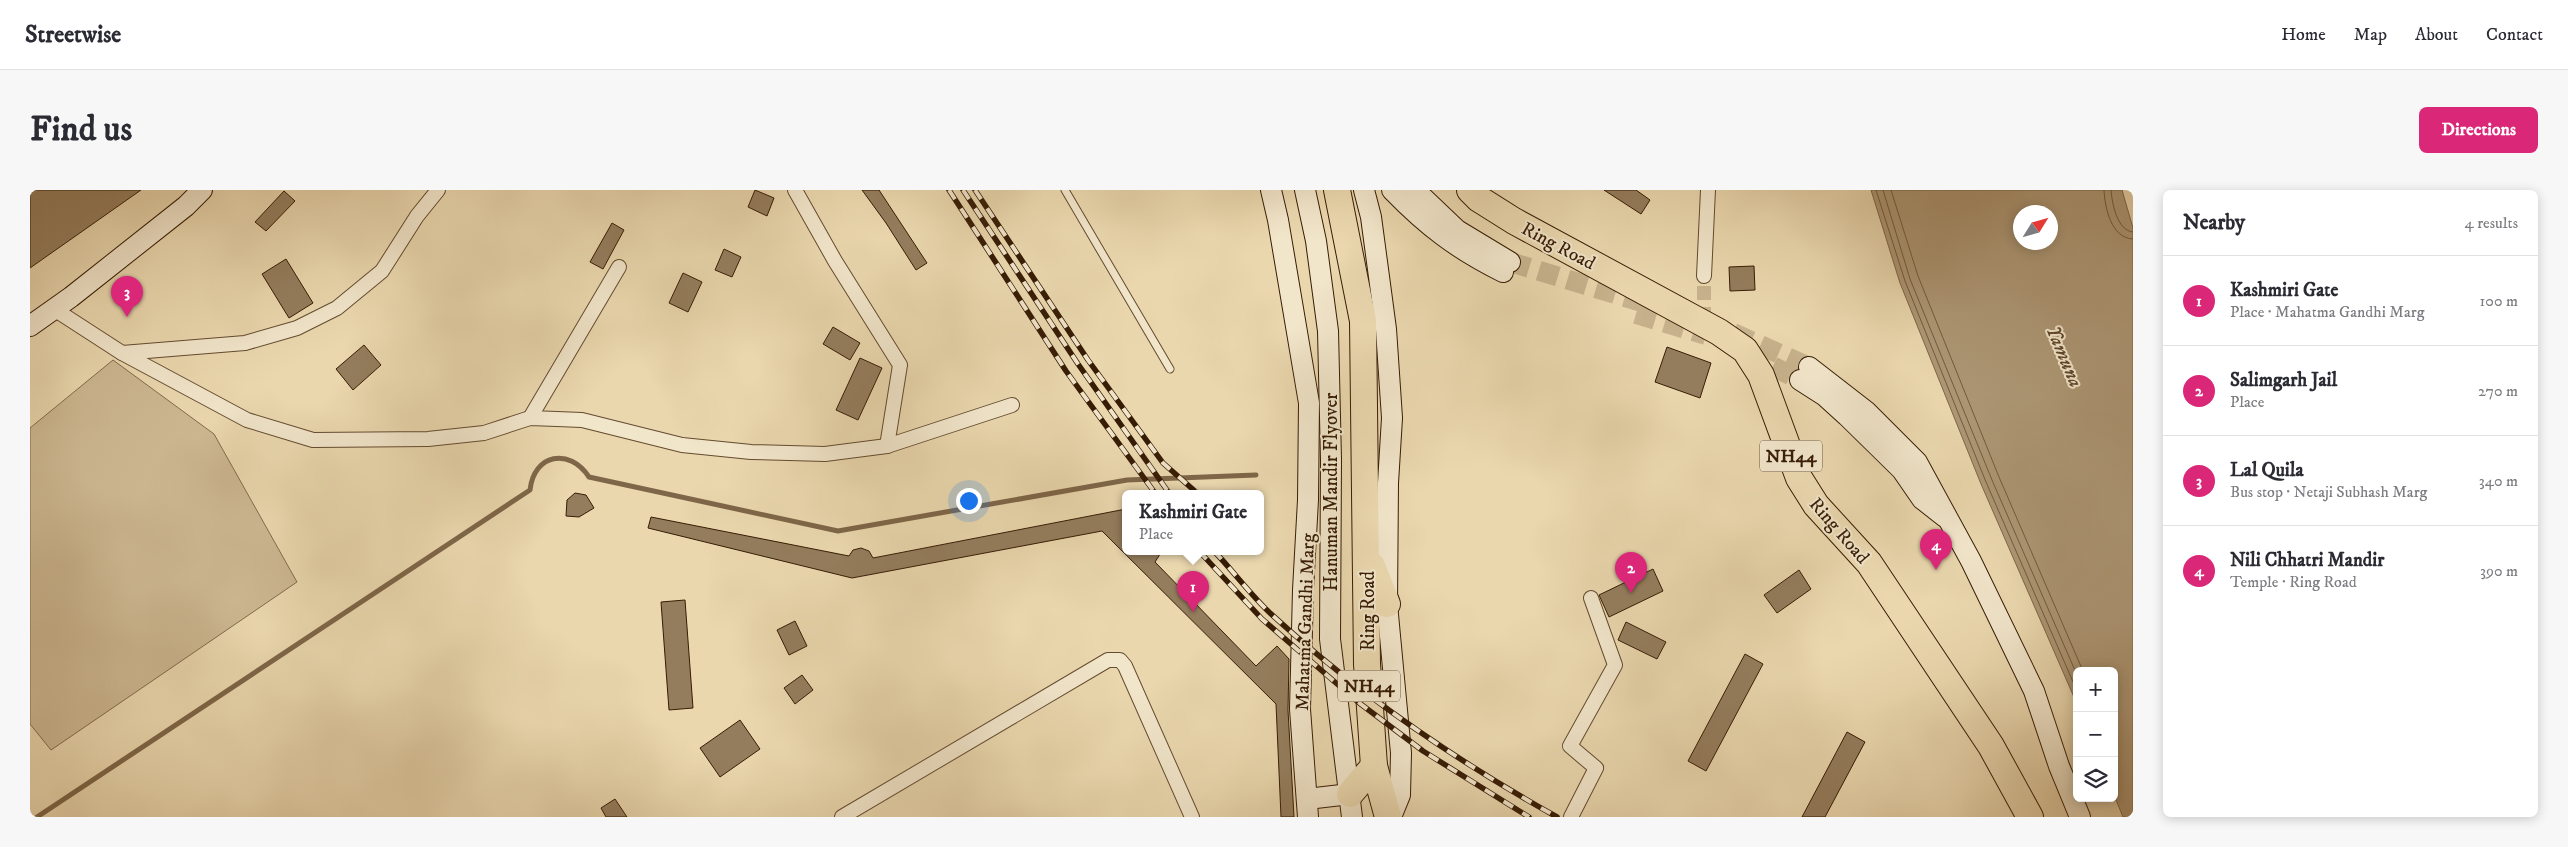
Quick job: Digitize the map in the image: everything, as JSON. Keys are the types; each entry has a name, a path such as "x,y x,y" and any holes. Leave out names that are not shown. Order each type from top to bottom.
{"highway":[{"name":"Hanuman Mandir Flyover","path":"1338,190 1363,321 1368,553"},
{"name":"Ring Road","path":"1470,190 1478,199 1514,221 1719,332 1745,350 1761,375 1799,478 1816,505 1869,563 1991,746 2030,817"},
{"path":"1368,553 1387,604"},
{"name":"Ring Road","path":"1368,553 1367,664 1374,766 1390,817"},
{"path":"1351,806 1374,766"}],"street":[{"path":"30,313 65,290 176,202 186,190"},
{"path":"30,326 186,206 202,190"},
{"path":"122,353 245,343 297,328 337,308 382,271 417,216 438,190"},
{"path":"795,190 835,261 900,365 887,446"},
{"name":"Mahatma Gandhi Marg","path":"1271,190 1278,220 1309,403 1308,500 1302,590 1300,709 1308,808"},
{"name":"Hanuman Mandir Flyover","path":"1304,190 1316,241 1328,331 1330,639 1351,806"},
{"path":"1364,190 1371,217 1386,329 1392,418 1388,483 1387,604 1401,754 1400,795 1390,817"},
{"path":"1392,190 1433,230 1469,255 1506,267 1457,230 1415,190"},
{"path":"1704,276 1708,190"},
{"path":"530,418 619,268"},
{"path":"54,309 122,353 247,420 313,440 428,439 484,433 530,418 582,420 682,445 752,452 825,454 887,446 1012,405"},
{"path":"1805,374 1867,412 1917,462 1937,496 1946,519 1971,561 2034,691 2059,766 2080,817"},
{"path":"1571,817 1596,768 1570,746 1580,724 1615,665 1591,598"},
{"path":"842,817 1108,660 1120,660 1126,666 1192,817"},
{"path":"1308,808 1351,806"}],"lane":[{"path":"1065,190 1170,369"}],"shaded area":[{"path":"113,360 214,434 297,582 51,750 30,724 30,428"}],"water":[{"name":"Yamuna","path":"1871,190 2122,190 2133,228 2133,817 2123,817 2117,802 2118,667 2073,667 2073,695 1981,484 1900,283"}],"building":[{"path":"30,190 141,190 30,268"},
{"path":"755,190 774,198 767,216 748,207"},
{"path":"862,190 879,190 927,263 916,270"},
{"path":"1604,190 1636,190 1650,200 1641,214"},
{"path":"284,191 295,201 266,231 255,222"},
{"path":"612,223 624,230 603,269 590,262"},
{"path":"724,249 741,257 732,277 715,270"},
{"path":"286,259 313,303 289,318 262,274"},
{"path":"1754,266 1755,290 1730,291 1729,267"},
{"path":"683,273 702,282 688,312 669,303"},
{"path":"833,327 860,343 850,360 823,344"},
{"path":"364,345 381,365 353,390 336,369"},
{"path":"1667,347 1711,363 1700,398 1655,382"},
{"path":"860,358 882,368 858,420 836,410"},
{"path":"575,493 586,495 594,508 579,517 566,516 567,500"},
{"path":"1122,510 1122,551 1102,531 852,578 648,528 651,517 849,556 853,550 861,548 869,551 873,558"},
{"path":"1126,555 1159,555 1155,562 1256,666 1277,646 1289,659 1288,710 1294,817 1281,817 1276,704"},
{"path":"1653,569 1663,591 1609,617 1599,595"},
{"path":"1799,570 1811,589 1777,613 1764,595"},
{"path":"685,600 693,708 669,710 661,602"},
{"path":"795,621 807,646 789,655 777,630"},
{"path":"1626,622 1666,642 1657,659 1618,640"},
{"path":"1745,654 1763,664 1706,771 1688,761"},
{"path":"802,675 813,690 795,704 784,688"},
{"path":"740,720 760,749 720,777 700,748"},
{"path":"1847,732 1865,742 1825,817 1802,817"},
{"path":"615,799 627,817 606,817 601,808"}],"waterway":[{"path":"37,817 530,490 538,469 545,462 554,459 563,458 572,461 581,467 589,477 838,531 1127,480 1256,475"}],"tunnel":[{"path":"1510,262 1658,307"},
{"path":"1704,276 1704,321"},
{"path":"1636,314 1706,335"},
{"path":"1733,333 1809,367"},
{"path":"1746,353 1800,380"}],"railway":[{"path":"949,190 1066,371 1153,490"},
{"path":"963,190 1078,364 1167,490"},
{"path":"975,190 1088,360 1163,463 1194,490"},
{"path":"1203,555 1262,619 1358,702 1423,751 1529,817"},
{"path":"1217,555 1270,613 1337,671 1408,724 1444,748 1557,817"}],"place":[{"name":"Lal Quila","path":"127,317"},
{"name":"Nili Chhatri Mandir","path":"1936,570"},
{"name":"Salimgarh Jail","path":"1631,593"},
{"name":"Kashmiri Gate","path":"1193,612"}]}
